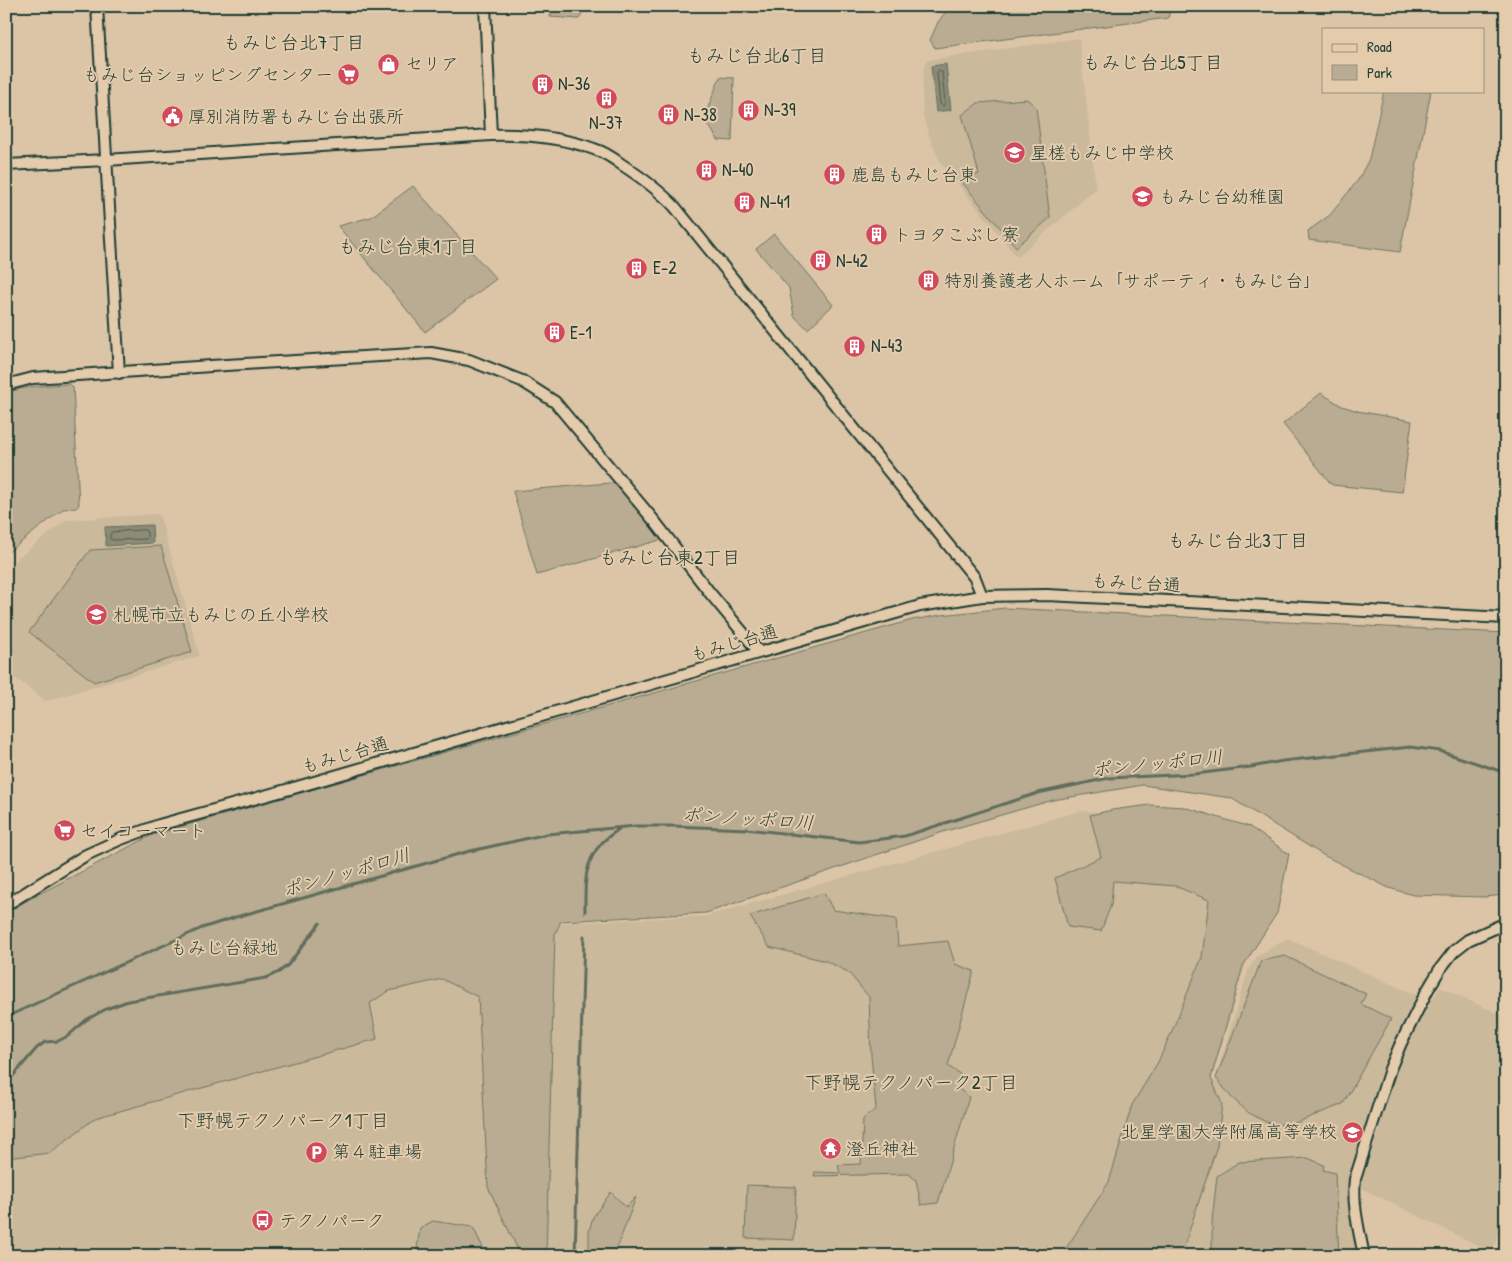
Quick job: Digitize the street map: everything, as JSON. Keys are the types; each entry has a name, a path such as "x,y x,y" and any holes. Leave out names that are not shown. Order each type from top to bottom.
{"street":[{"path":"98,6 119,373"},
{"path":"485,6 491,135"},
{"path":"6,165 512,134 558,138 596,149 644,179 675,208 975,578 982,596"},
{"path":"6,385 33,378 226,365 431,354 469,360 522,381 554,402 656,523 759,652"},
{"name":"もみじ台通","path":"6,905 86,856 121,839 160,825 920,606 982,596 1047,595 1506,618"},
{"path":"1364,1256 1353,1195 1355,1178 1390,1070 1401,1043 1427,991 1440,969 1454,951 1468,940 1506,923"}],"shaded area":[{"name":"星槎もみじ中学校","path":"1079,38 1096,189 1017,257 941,163 932,144 923,116 924,64 928,60"},
{"name":"札幌市立もみじの丘小学校","path":"157,514 160,517 200,656 46,701 6,671 6,574 19,557 66,520"},
{"path":"1080,811 1190,816 1278,853 1160,1256 6,1256 6,1139 556,923 706,916"},
{"name":"北星学園大学附属高等学校","path":"1288,938 1418,996 1434,997 1440,987 1506,1017 1506,1200 1493,1253 1349,1182 1349,1212 1357,1256 1166,1256 1214,1082 1248,970 1257,956"}],"green space":[{"path":"552,6 586,6 579,19 550,17"},
{"path":"950,6 1171,6 1168,18 935,48 930,40 938,22"},
{"path":"720,77 734,78 732,141 718,140 704,118"},
{"path":"1384,92 1431,92 1400,252 1309,240 1308,231 1330,215 1358,180 1369,159"},
{"path":"1027,99 1036,107 1050,218 1016,247 961,181 979,174 962,115 978,103"},
{"path":"413,186 496,279 425,332 338,226 371,217"},
{"path":"774,234 833,305 808,329 794,316 789,288 756,249"},
{"path":"70,384 73,387 79,505 76,508 63,509 6,555 6,393 29,387"},
{"path":"1321,393 1342,406 1358,411 1412,421 1402,492 1332,485 1283,424"},
{"path":"622,482 667,538 537,575 513,491"},
{"path":"161,546 192,652 94,682 29,632 90,550"},
{"name":"もみじ台緑地","path":"1005,608 1506,633 1506,895 1483,897 1413,895 1389,888 1323,855 1231,798 1143,785 1053,800 946,831 706,913 561,921 555,934 546,1256 521,1256 488,1187 478,997 442,979 389,991 370,1003 377,1039 95,1118 50,1153 6,1158 6,913 33,897 152,835 912,620"},
{"path":"1150,805 1184,807 1250,827 1289,854 1277,913 1243,966 1211,1078 1222,1104 1217,1146 1181,1256 1061,1256 1109,1182 1132,1105 1158,1062 1202,957 1209,900 1175,886 1113,881 1111,905 1101,931 1068,927 1055,878 1101,857 1090,815"},
{"path":"824,893 833,910 896,919 898,946 948,941 955,964 974,971 948,1066 960,1074 958,1088 969,1097 938,1203 921,1205 916,1180 909,1174 814,1176 815,1172 840,1173 838,1165 861,1164 863,1119 876,1109 871,1056 869,997 848,972 826,961 769,947 750,916"},
{"path":"1285,956 1366,994 1361,1004 1391,1019 1343,1104 1288,1126 1266,1122 1249,1113 1231,1097 1216,1078 1261,961"},
{"path":"1308,1158 1324,1165 1323,1170 1335,1173 1339,1256 1212,1256 1212,1221 1217,1176 1239,1162"},
{"path":"747,1185 796,1187 794,1240 745,1238"},
{"path":"611,1192 626,1207 636,1197 614,1256 589,1256 589,1231 593,1217"},
{"path":"433,1221 473,1227 487,1256 416,1256 420,1228"}],"water":[{"path":"946,64 951,110 936,112 931,66"},
{"path":"152,525 153,543 106,546 105,527"}],"waterway":[{"name":"ポンノッポロ川","path":"6,1017 202,928 466,852 547,834 636,826 673,826 747,829 859,842 905,836 1038,793 1109,778 1195,774 1283,761 1410,747 1440,751 1506,773"},
{"path":"585,912 586,876 591,859 603,842 620,828"},
{"path":"6,1084 37,1048 45,1042 58,1041 68,1036 86,1020 106,1009 128,1001 266,978 279,972 288,965 320,923"},
{"path":"575,1256 584,936"}],"place":[{"name":"セリア","path":"389,64"},
{"name":"もみじ台ショッピングセンター","path":"349,75"},
{"name":"N-36","path":"542,84"},
{"name":"N-37","path":"606,98"},
{"name":"N-39","path":"748,110"},
{"name":"N-38","path":"668,115"},
{"name":"厚別消防署もみじ台出張所","path":"172,117"},
{"name":"星槎もみじ中学校","path":"1014,153"},
{"name":"N-40","path":"706,170"},
{"name":"鹿島もみじ台東","path":"835,175"},
{"name":"もみじ台幼稚園","path":"1143,197"},
{"name":"N-41","path":"744,202"},
{"name":"トヨタこぶし寮","path":"877,235"},
{"name":"N-42","path":"820,261"},
{"name":"E-2","path":"637,268"},
{"name":"特別養護老人ホーム「サポーティ・もみじ台」","path":"928,281"},
{"name":"E-1","path":"554,333"},
{"name":"N-43","path":"855,346"},
{"name":"札幌市立もみじの丘小学校","path":"97,615"},
{"name":"セイコーマート","path":"64,831"},
{"name":"北星学園大学附属高等学校","path":"1353,1132"},
{"name":"澄丘神社","path":"830,1149"},
{"name":"第４駐車場","path":"316,1152"},
{"name":"テクノパーク","path":"263,1221"}],"district":[{"name":"もみじ台北7丁目","path":"294,42"},
{"name":"もみじ台北6丁目","path":"757,55"},
{"name":"もみじ台北5丁目","path":"1153,62"},
{"name":"もみじ台東1丁目","path":"408,246"},
{"name":"もみじ台北3丁目","path":"1238,540"},
{"name":"もみじ台東2丁目","path":"670,557"},
{"name":"下野幌テクノパーク2丁目","path":"911,1082"},
{"name":"下野幌テクノパーク1丁目","path":"283,1120"}]}
